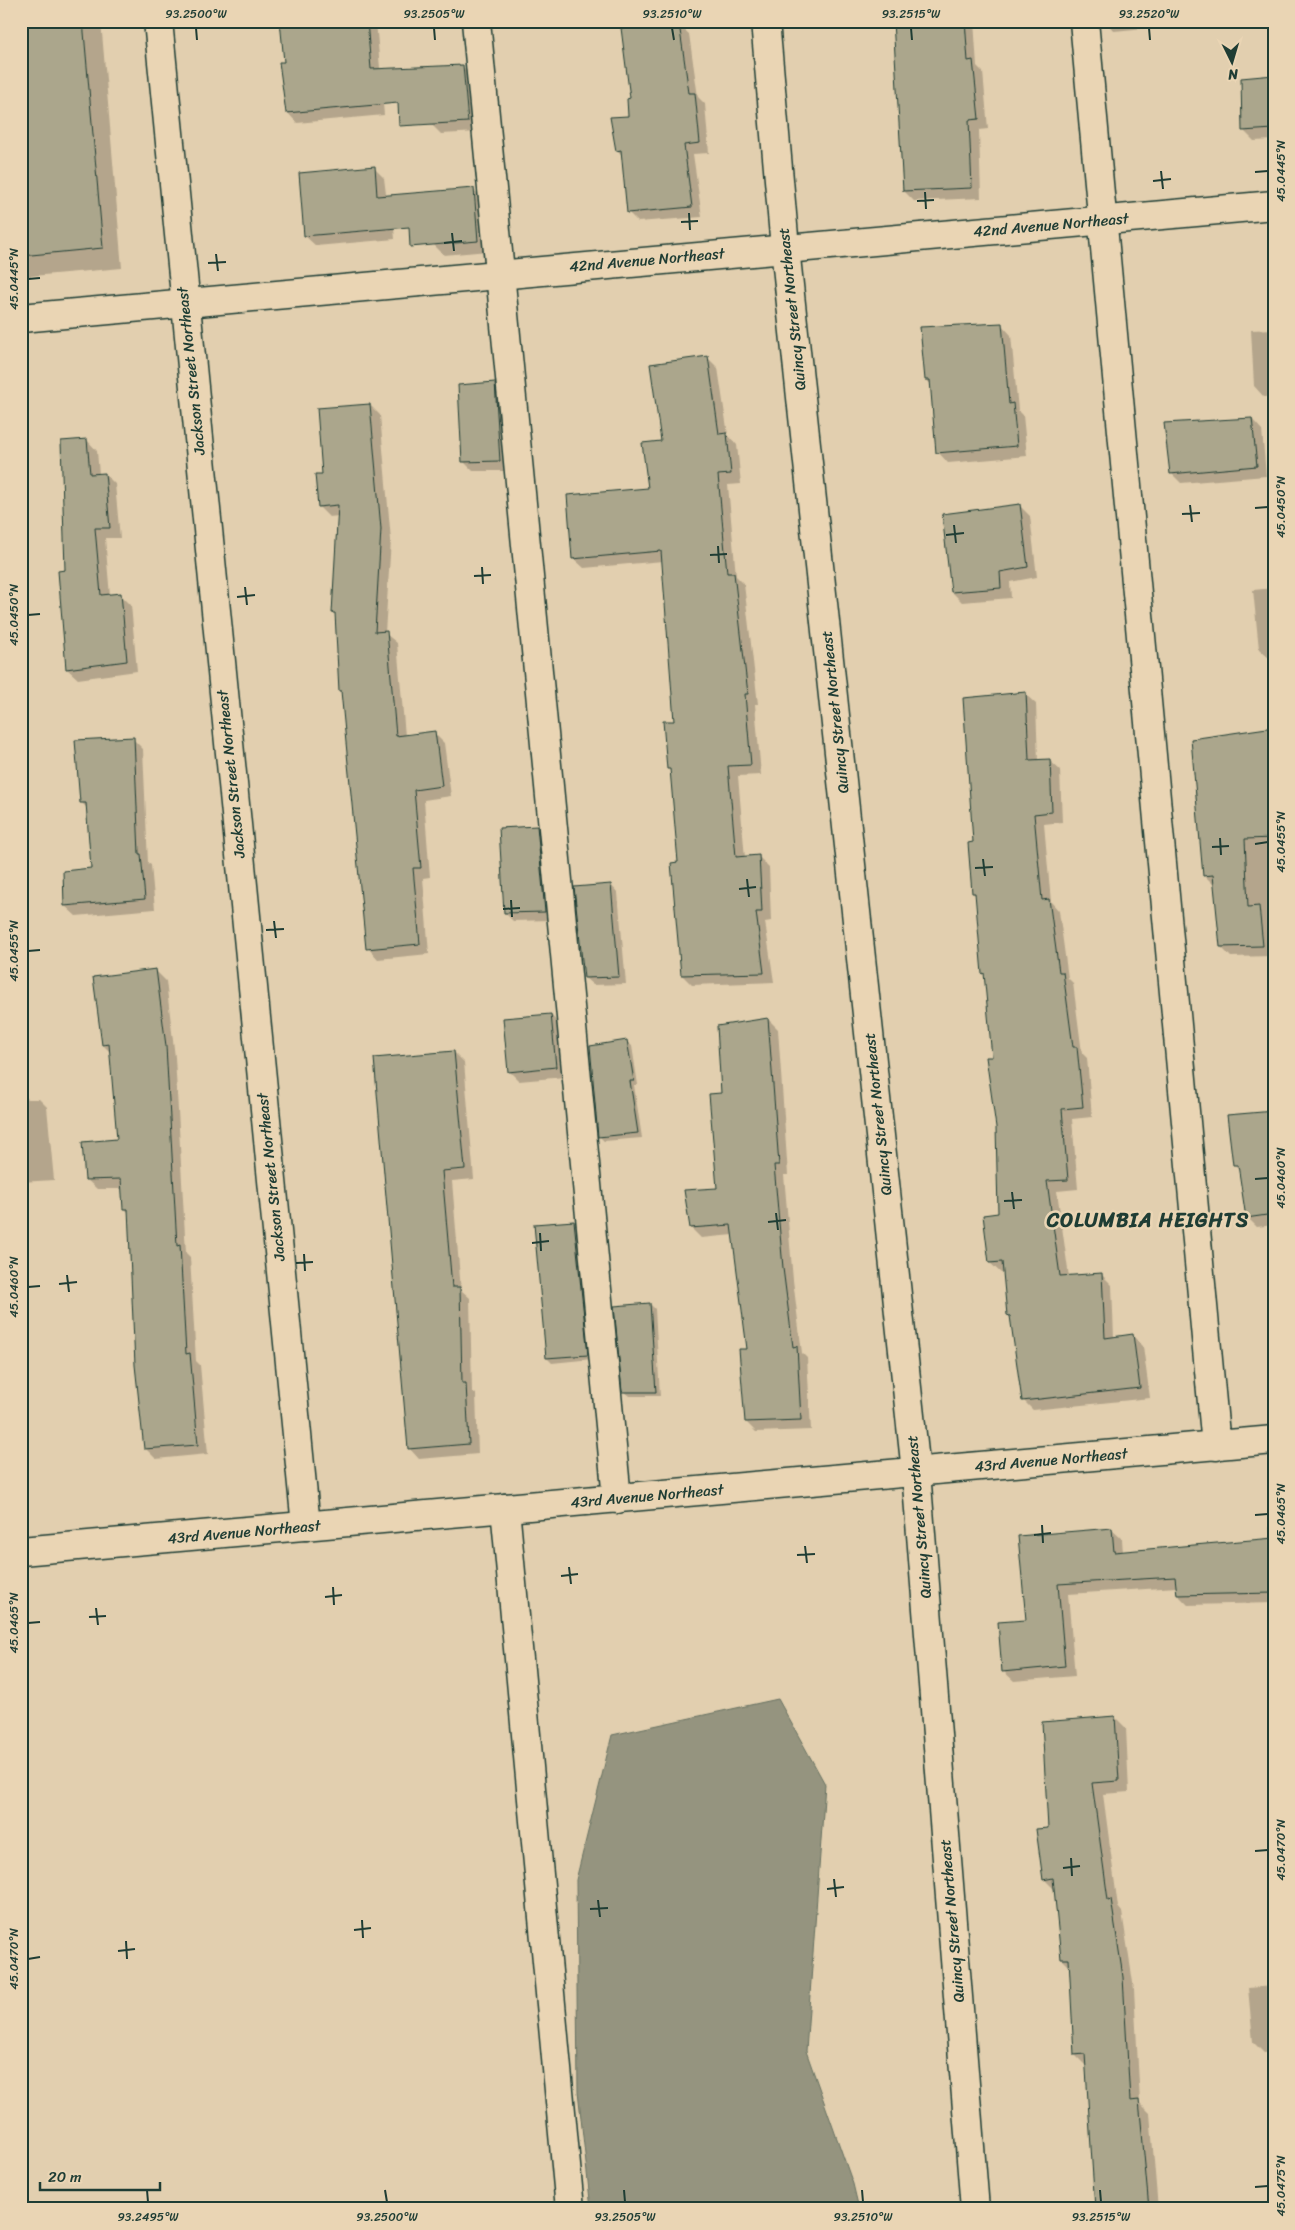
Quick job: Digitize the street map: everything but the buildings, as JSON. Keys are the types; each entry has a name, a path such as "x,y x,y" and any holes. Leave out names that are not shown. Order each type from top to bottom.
{"street":[{"name":"Jackson Street Northeast","path":"158,21 306,1526"},
{"path":"476,21 617,1498"},
{"name":"Quincy Street Northeast","path":"765,21 785,248 916,1472 975,2209"},
{"path":"1084,21 1104,220 1216,1446"},
{"name":"42nd Avenue Northeast","path":"21,318 1274,205"},
{"name":"43rd Avenue Northeast","path":"21,1551 1274,1440"},
{"path":"505,1508 570,2209"}],"shaded area":[{"path":"778,1699 825,1784 806,2051 853,2184 859,2209 591,2209 578,2091 576,1880 612,1735"}],"district":[{"name":"COLUMBIA HEIGHTS","path":"1148,1220"}]}
